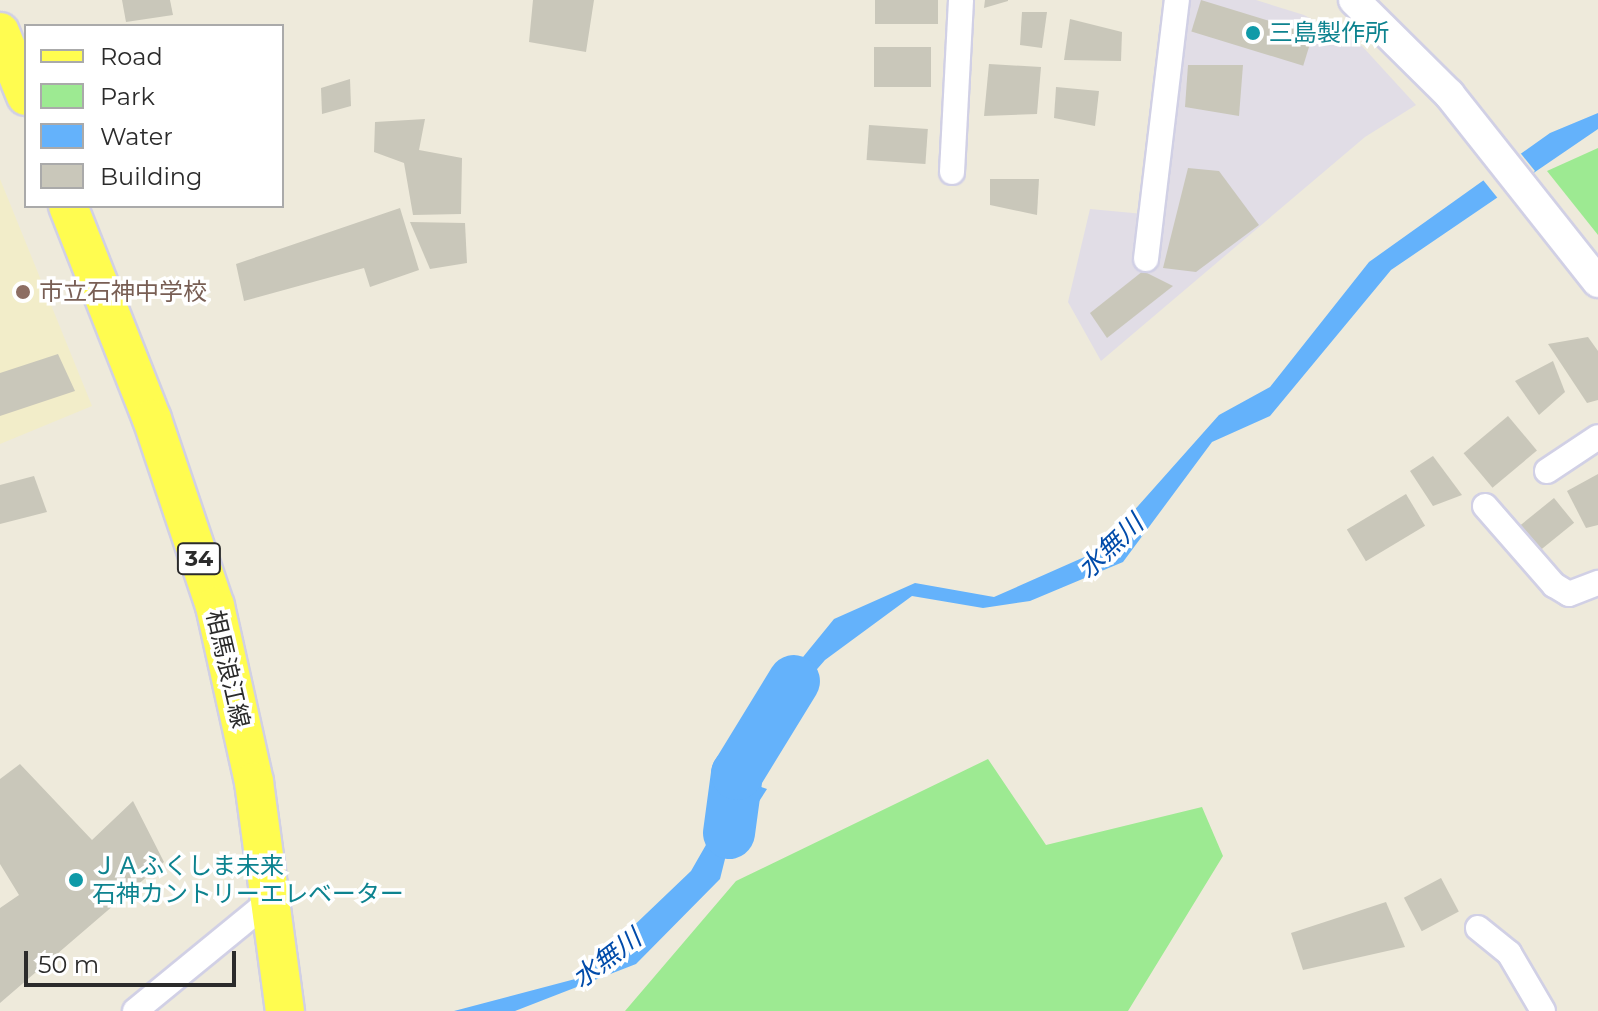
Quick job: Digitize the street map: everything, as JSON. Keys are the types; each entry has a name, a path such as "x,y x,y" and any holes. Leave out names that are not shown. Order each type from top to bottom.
{"main road":[{"path":"0,32 24,91"},
{"name":"相馬浪江線","path":"69,208 152,419 215,606 275,913 285,1011"}],"street":[{"path":"952,172 961,0"},
{"path":"1146,259 1177,0"},
{"path":"1354,0 1449,94 1598,282"},
{"path":"1547,471 1598,437"},
{"path":"1485,506 1554,585 1569,594 1598,583"},
{"path":"135,1011 275,913"},
{"path":"1478,928 1509,953 1543,1011"}],"shaded area":[{"path":"1188,0 1256,0 1304,15 1362,46 1416,105 1365,137 1101,361 1068,302 1090,209 1165,216"},
{"name":"市立石神中学校","path":"0,179 92,406 0,444"}],"green space":[{"path":"1598,148 1598,235 1547,171"},
{"path":"988,759 1046,845 1202,807 1223,856 1128,1011 625,1011 736,881"}],"water":[{"path":"1598,113 1598,129 1391,270 1270,416 1212,442 1123,562 1030,601 983,608 912,596 825,660 743,754 739,779 767,789 727,851 720,879 636,964 515,1011 454,1011 579,978 691,871 726,810 728,749 834,619 915,583 994,597 1098,551 1219,415 1270,387 1369,262 1550,133"}],"pier":[{"path":"1518,150 1535,171 1499,200 1482,179"}],"building":[{"path":"122,0 170,0 173,15 126,22"},
{"path":"533,0 594,0 586,52 529,42"},
{"path":"875,0 938,0 938,24 875,24"},
{"path":"985,0 1008,0 1008,1 984,8"},
{"name":"三島製作所","path":"1201,0 1313,34 1303,66 1191,32"},
{"path":"1022,12 1047,12 1042,48 1020,45"},
{"path":"1070,19 1122,32 1121,61 1064,60"},
{"path":"874,47 931,47 931,87 874,87"},
{"path":"989,64 1041,67 1037,114 984,116"},
{"path":"1188,65 1243,65 1239,116 1185,107"},
{"path":"350,79 351,106 322,114 321,88"},
{"path":"1056,87 1099,91 1095,126 1054,118"},
{"path":"425,119 419,150 462,158 461,214 413,215 404,163 374,152 375,122"},
{"path":"869,125 928,129 925,164 867,160"},
{"path":"1188,168 1219,171 1259,225 1196,272 1163,268"},
{"path":"990,179 1039,179 1037,215 990,205"},
{"path":"400,208 419,270 370,287 364,268 244,301 236,264"},
{"path":"410,222 465,223 467,263 430,269"},
{"path":"1143,271 1173,286 1107,338 1090,313"},
{"path":"1588,337 1598,351 1598,400 1587,403 1548,344"},
{"path":"58,354 75,391 0,416 0,373"},
{"path":"1553,361 1565,392 1539,415 1515,381"},
{"path":"1508,416 1537,450 1492,488 1464,453"},
{"path":"1433,456 1462,495 1433,506 1410,471"},
{"path":"1598,474 1598,525 1586,528 1567,491"},
{"path":"34,476 47,512 0,524 0,485"},
{"path":"1406,494 1425,526 1366,561 1347,530"},
{"path":"1554,498 1574,523 1540,551 1520,526"},
{"name":"ＪＡふくしま未来 石神カントリーエレベーター","path":"20,764 92,840 133,801 164,862 0,1003 0,908 19,895 0,864 0,779"},
{"path":"1441,878 1459,912 1422,931 1404,898"},
{"path":"1386,902 1405,947 1303,970 1291,933"}],"waterway":[{"name":"水無川","path":"729,833 737,774 794,681"}],"place":[{"name":"三島製作所","path":"1253,33"},
{"name":"市立石神中学校","path":"23,292"},
{"name":"ＪＡふくしま未来 石神カントリーエレベーター","path":"76,880"}]}
